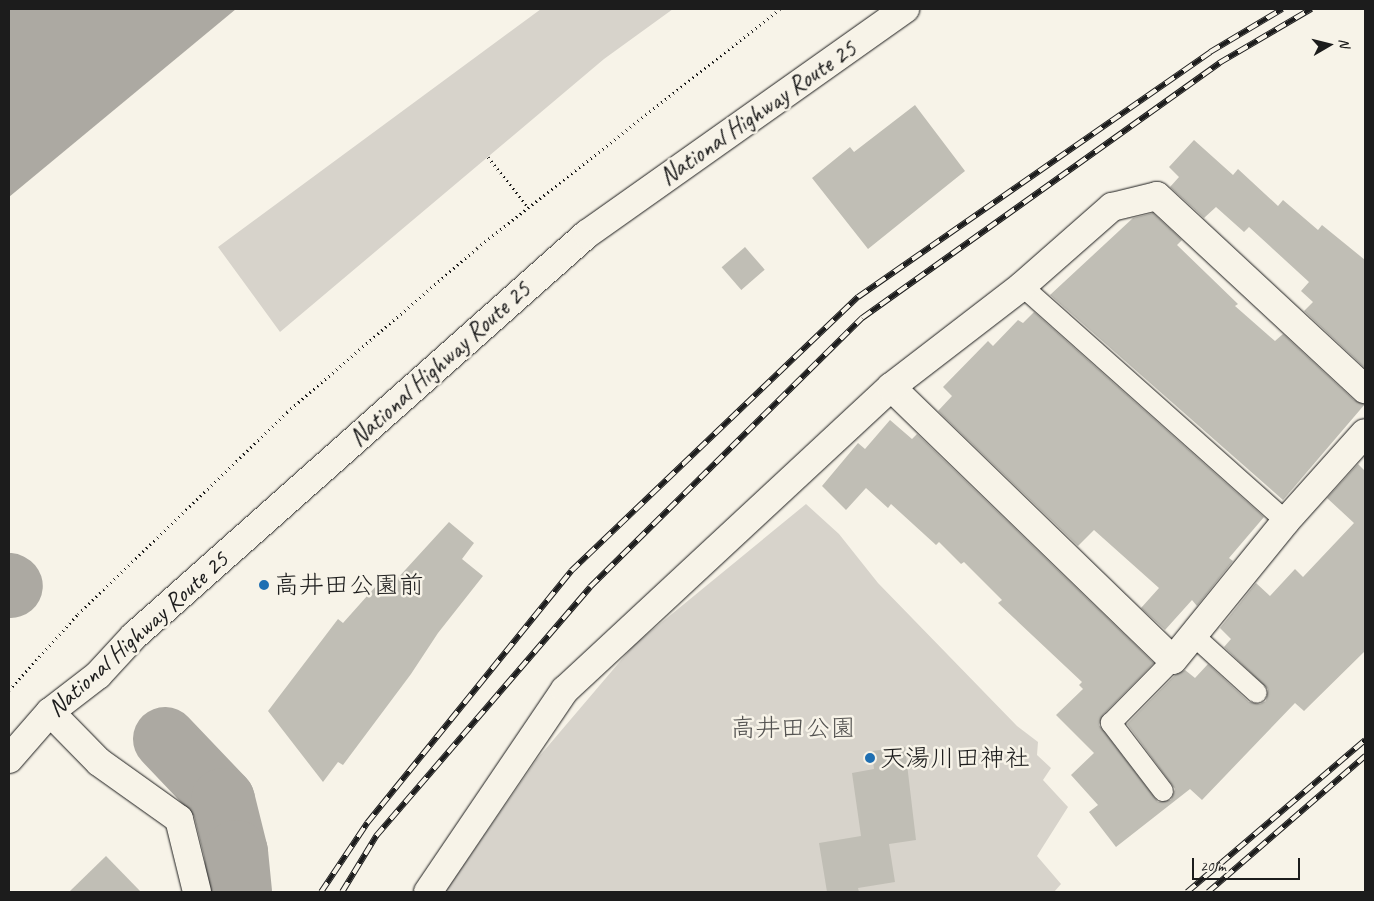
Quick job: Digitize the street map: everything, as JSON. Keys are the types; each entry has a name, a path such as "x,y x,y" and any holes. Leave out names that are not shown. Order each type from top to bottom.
{"main road":[{"name":"National Highway Route 25","path":"9,759 50,712 98,675 134,636 587,234 905,9"},
{"path":"428,892 565,690 891,387 1022,286 1112,207 1157,196 1365,389"},
{"path":"891,387 1173,660 1286,521 1365,434"},
{"path":"50,712 99,762 178,819 197,892"}],"lane":[{"path":"1022,286 1286,521"},
{"path":"1193,635 1257,693"},
{"path":"1163,791 1111,723 1173,660"}],"path":[{"path":"9,690 78,614 287,412 528,207 780,9"},
{"path":"488,157 528,207"}],"green space":[{"path":"541,9 673,9 604,59 280,332 218,247"},
{"name":"高井田公園","path":"806,504 839,534 878,583 1017,726 1038,742 1037,755 1051,768 1043,780 1068,807 1037,856 1061,884 1054,892 445,892 537,759 634,645"}],"shaded area":[{"path":"9,9 236,9 9,197"}],"building":[{"path":"915,105 965,171 868,249 812,178 850,147 854,152"},
{"path":"1194,140 1233,175 1238,169 1278,206 1283,200 1318,230 1322,225 1365,260 1365,368 1304,311 1313,302 1301,291 1309,282 1249,227 1244,232 1216,207 1204,218 1170,187 1179,177 1169,167"},
{"path":"1153,213 1182,240 1177,245 1238,304 1235,306 1275,341 1283,334 1354,400 1365,404 1283,500 1050,295 1133,218"},
{"path":"745,247 765,270 741,290 722,267"},
{"path":"1034,312 1264,517 1229,558 1233,561 1197,606 1192,600 1165,630 1141,608 1159,588 1094,530 1078,546 938,411 952,396 943,387 988,341 993,346 1018,320 1023,323"},
{"path":"890,420 912,439 917,434 1154,663 1103,715 1099,725 1158,802 1171,800 1175,789 1127,724 1175,675 1185,670 1195,678 1208,664 1249,702 1260,704 1266,701 1268,689 1224,647 1231,639 1220,628 1256,583 1270,596 1295,569 1303,577 1354,523 1327,498 1358,464 1365,471 1365,651 1304,711 1295,703 1202,800 1190,789 1116,847 1089,812 1098,805 1071,775 1094,753 1056,715 1083,689 1079,685 1082,682 998,603 1002,600 964,562 961,564 939,542 936,545 891,504 888,508 866,488 846,510 822,486 858,443 865,449"},
{"path":"449,522 474,543 462,559 483,576 438,633 411,674 343,765 338,762 323,782 268,711 338,619 343,623 376,586 385,592"},
{"path":"905,747 916,840 889,844 895,882 858,888 859,892 827,892 819,843 861,836 852,773 874,769 872,751"},
{"path":"106,856 141,892 69,892"}],"waterway":[{"path":"165,739 223,800 236,852 240,892"}],"railway":[{"path":"321,892 367,823 571,571 858,297 1210,52 1282,9"},
{"path":"342,892 376,836 590,587 862,318 1219,63 1311,9"},
{"path":"1187,892 1365,740"},
{"path":"1208,892 1365,756"}],"place":[{"name":"高井田公園前","path":"264,585"},
{"name":"天湯川田神社","path":"870,758"}]}
